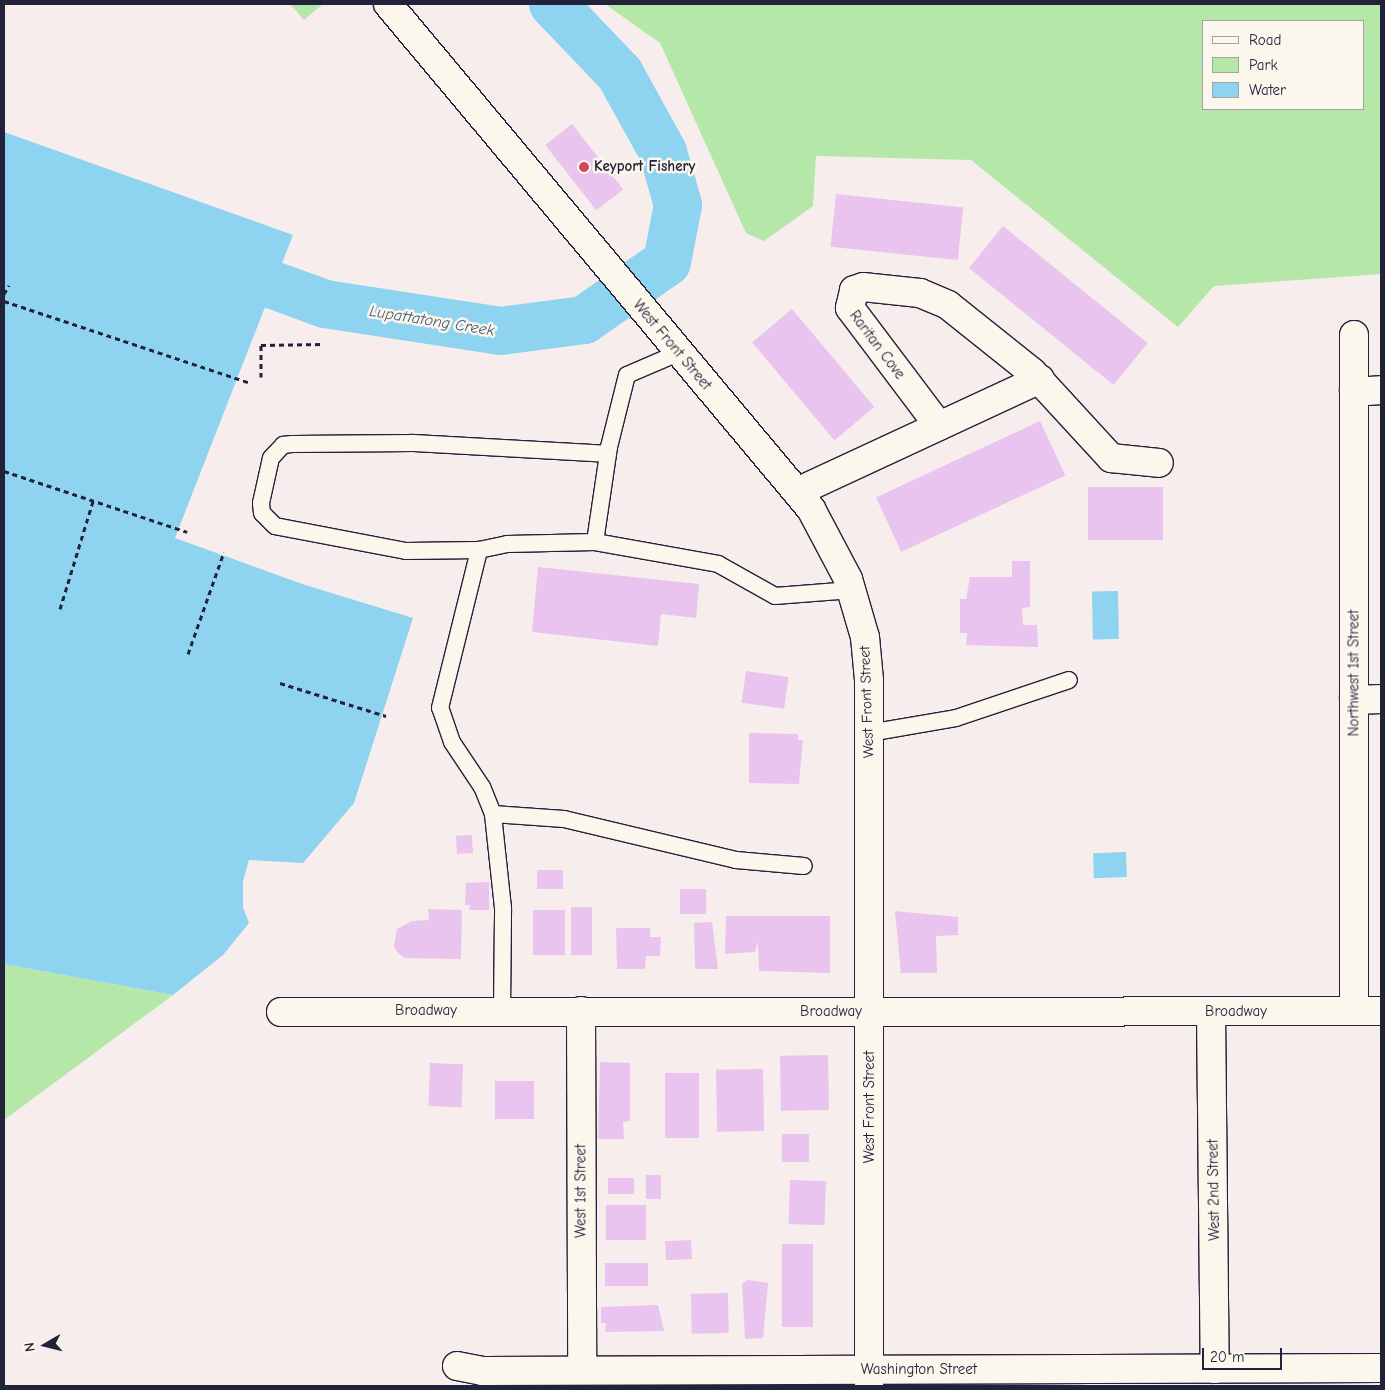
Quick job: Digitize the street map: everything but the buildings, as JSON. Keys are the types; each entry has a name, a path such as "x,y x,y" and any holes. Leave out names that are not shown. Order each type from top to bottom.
{"street":[{"name":"West Front Street","path":"388,4 797,492 833,546 852,590 865,637 869,733 869,1378"},
{"name":"Raritan Cove","path":"939,426 850,308 849,296 858,287 920,293 948,305 1040,379 1111,458 1159,463"},
{"name":"Northwest 1st Street","path":"1354,336 1354,1010"},
{"path":"797,492 1040,379"},
{"path":"1354,392 1381,390"},
{"path":"1354,700 1381,699"},
{"name":"West 1st Street","path":"581,1011 582,1370"},
{"name":"Broadway","path":"281,1012 1381,1011"},
{"name":"West 2nd Street","path":"1211,1012 1214,1369"},
{"name":"Washington Street","path":"457,1366 482,1371 582,1370 869,1378 1214,1369 1381,1368"}],"lane":[{"path":"594,542 607,454 627,375 678,352"},
{"path":"607,454 413,443 283,445 271,458 261,503 262,513 275,526 406,551 479,550 507,544 594,542 718,564 774,596 852,590"},
{"path":"479,550 440,708 452,742 482,787 493,814 503,908 502,1011"},
{"path":"869,733 956,718 1069,680"},
{"path":"493,814 564,819 736,860 804,866"}],"path":[{"path":"4,294 9,285"},
{"path":"4,301 248,382"},
{"path":"261,378 262,345 322,344"},
{"path":"4,471 187,532"},
{"path":"60,609 92,501"},
{"path":"188,654 224,552"},
{"path":"280,683 386,716"}],"green space":[{"path":"290,4 323,4 304,20"},
{"path":"605,4 1381,4 1381,274 1214,286 1178,327 971,160 816,156 813,206 764,241 746,233 660,43"},
{"path":"4,964 173,995 4,1120"}],"water":[{"path":"4,132 293,235 175,538 302,584 413,618 354,803 303,863 249,860 243,881 243,907 249,923 223,955 173,995 4,964"},
{"path":"1092,591 1118,591 1119,639 1093,639"},
{"path":"1126,852 1127,877 1094,878 1093,853"}],"waterway":[{"name":"Lupattatong Creek","path":"273,285 325,304 501,331 584,320 667,262 678,205 663,152 620,74 553,4"}],"place":[{"name":"Keyport Fishery","path":"584,167"}]}
